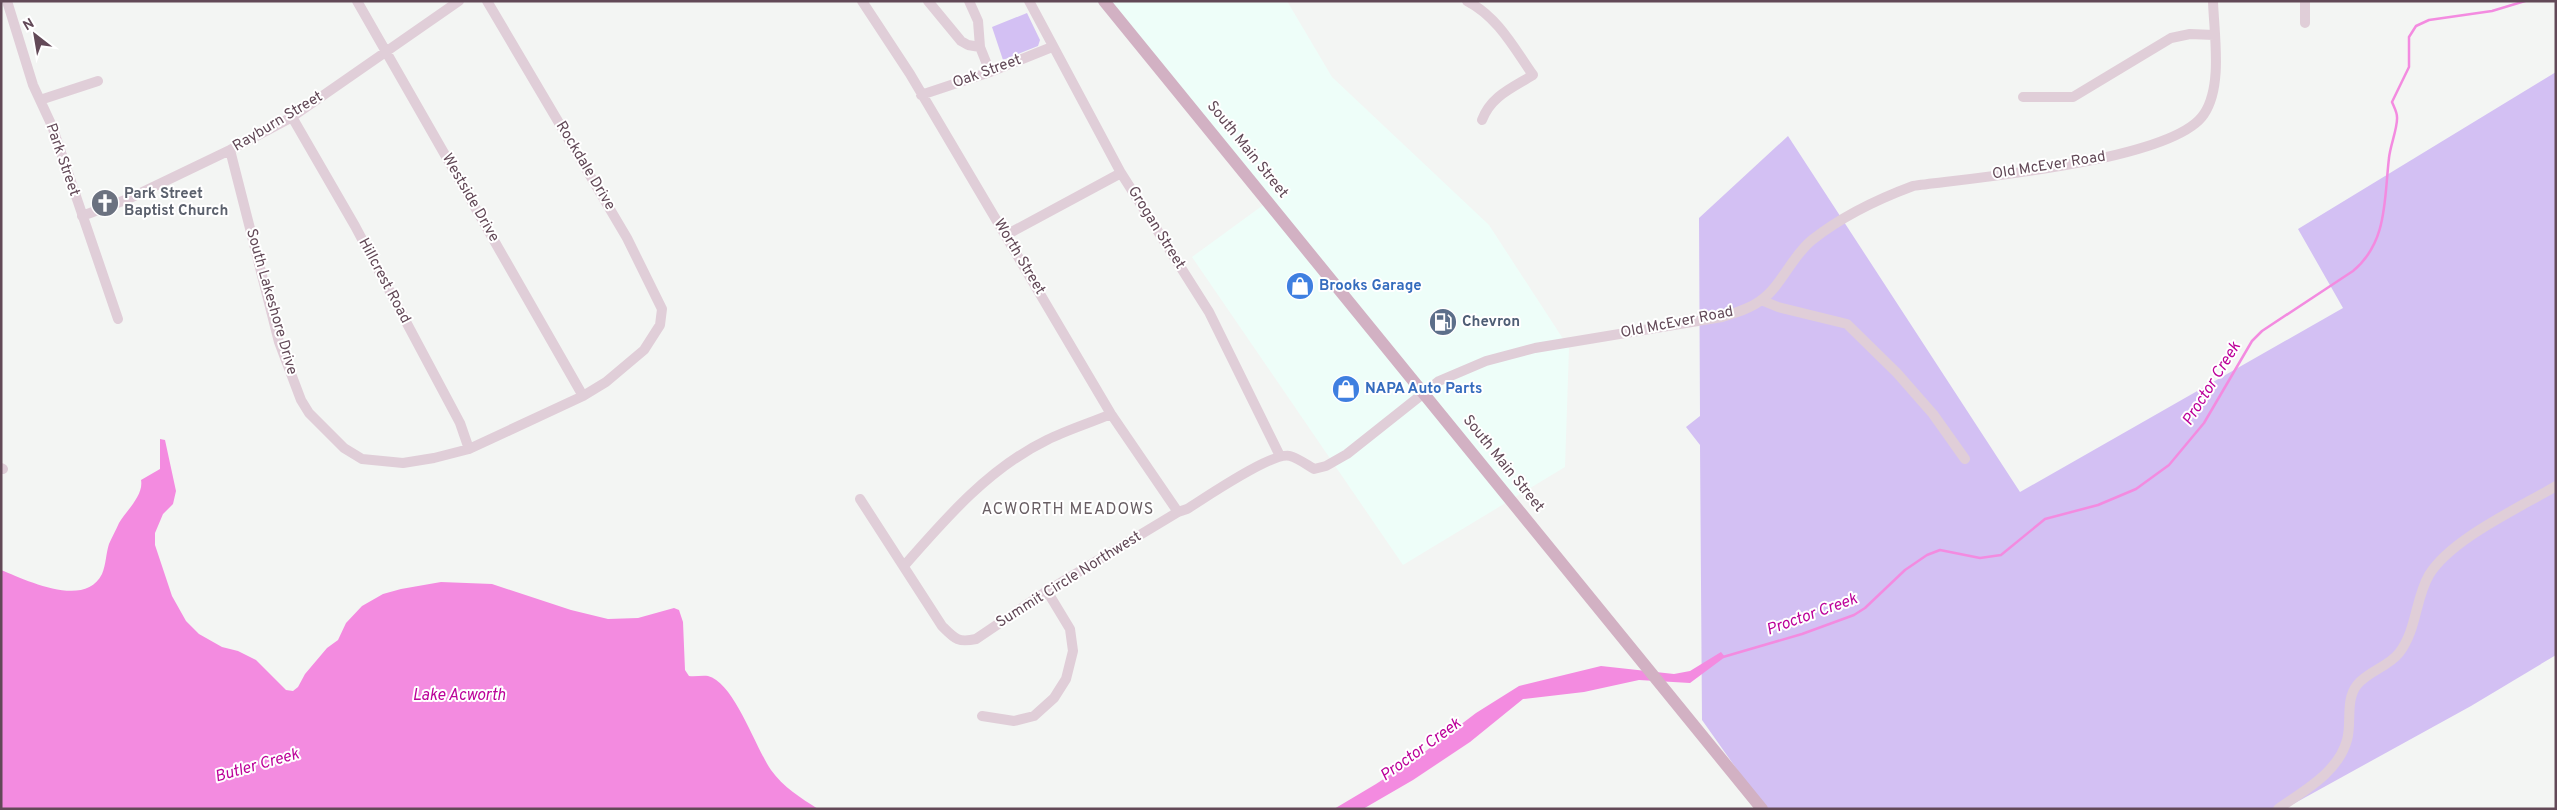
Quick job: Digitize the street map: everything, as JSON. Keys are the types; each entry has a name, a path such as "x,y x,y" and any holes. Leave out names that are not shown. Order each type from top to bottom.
{"main road":[{"name":"South Main Street","path":"1104,1 1762,809"}],"street":[{"name":"Park Street","path":"7,1 21,50 52,126 118,319"},
{"name":"Westside Drive","path":"357,1 583,396"},
{"name":"Rayburn Street","path":"82,216 128,199 230,150 292,117 459,1"},
{"name":"Rockdale Drive","path":"487,1 600,190 654,289 662,309 660,325 653,337"},
{"name":"Worth Street","path":"862,1 910,74 1111,414 1178,512"},
{"path":"928,1 961,41 968,45 980,47"},
{"path":"968,1 978,21 980,47 990,72"},
{"name":"Grogan Street","path":"1029,1 1121,173 1209,312 1280,456"},
{"path":"1467,1 1479,7 1503,31 1533,76 1496,97 1486,108 1482,120"},
{"name":"Old McEver Road","path":"1280,456 1291,456 1312,468 1326,466 1348,454 1424,393 1456,372 1486,361 1535,348 1722,317 1745,310 1770,292 1795,256 1812,240 1838,222 1895,192 1913,186 2091,160 2160,143 2180,134 2204,115 2210,104 2215,82 2213,1"},
{"path":"2305,1 2305,23"},
{"path":"2023,97 2073,97 2171,38 2190,34 2214,35"},
{"name":"Oak Street","path":"921,95 990,72 1052,47"},
{"path":"40,100 98,80"},
{"name":"Hillcrest Road","path":"292,117 355,226 455,414 469,449"},
{"name":"South Lakeshore Drive","path":"230,150 279,342 301,400 310,413 344,448 362,460 403,463 434,458 469,449 583,396 606,382 644,350 653,337"},
{"path":"1006,235 1121,173"},
{"path":"1761,300 1778,307 1847,324 1909,386 1933,414 1965,459"},
{"path":"904,566 947,516 992,476 1046,441 1111,414"},
{"name":"Summit Circle Northwest","path":"860,499 942,626 953,637 963,642 976,638 1047,591 1178,512 1187,509 1251,470 1280,456"},
{"path":"2278,809 2327,773 2344,748 2349,731 2352,694 2357,684 2387,665 2399,653 2411,629 2424,586 2437,564 2459,544 2556,486"},
{"path":"982,716 1014,721 1034,716 1054,698 1066,678 1073,651 1070,629 1047,591"}],"shaded area":[{"path":"1096,1 1287,1 1332,77 1489,225 1569,348 1565,467 1403,565 1192,257 1266,203"},
{"path":"1027,13 1040,40 1038,46 1003,60 992,27"},
{"path":"2556,72 2556,655 2471,706 2284,809 1765,809 1702,720 1700,445 1686,427 1700,416 1699,218 1788,136 2020,492 2343,308 2298,229"}],"water":[{"name":"Lake Acworth","path":"160,439 165,440 176,491 173,504 163,514 155,533 155,545 172,596 186,621 199,634 222,647 238,651 256,660 286,690 293,691 298,687 305,674 327,648 338,640 346,623 362,606 383,594 401,589 441,582 492,584 571,610 608,619 638,618 674,608 679,610 683,622 685,670 689,676 708,676 718,681 727,690 744,717 771,770 787,787 818,809 1,809 1,570 54,589 83,590 94,584 102,574 109,544 119,523 134,503 140,491 141,480 160,469"},
{"path":"1721,652 1725,657 1690,683 1639,680 1584,692 1523,699 1470,742 1413,780 1363,809 1334,809 1422,754 1476,713 1519,686 1601,666 1674,674 1690,671"}],"waterway":[{"name":"Proctor Creek","path":"1723,657 1802,634 1854,615 1865,608 1905,570 1927,555 1940,550 1980,558 2001,555 2045,519 2098,505 2136,489 2169,465 2204,423 2252,341 2262,331 2353,271 2373,247 2385,204 2390,153 2397,121 2392,102 2409,67 2409,37 2416,26 2429,20 2492,11 2525,1"}],"place":[{"name":"Park Street Baptist Church","path":"105,203"},
{"name":"Brooks Garage","path":"1300,286"},
{"name":"Chevron","path":"1443,322"},
{"name":"NAPA Auto Parts","path":"1346,389"}],"district":[{"name":"ACWORTH MEADOWS","path":"1068,510"}],"water label":[{"name":"Butler Creek","path":"257,766"}]}
